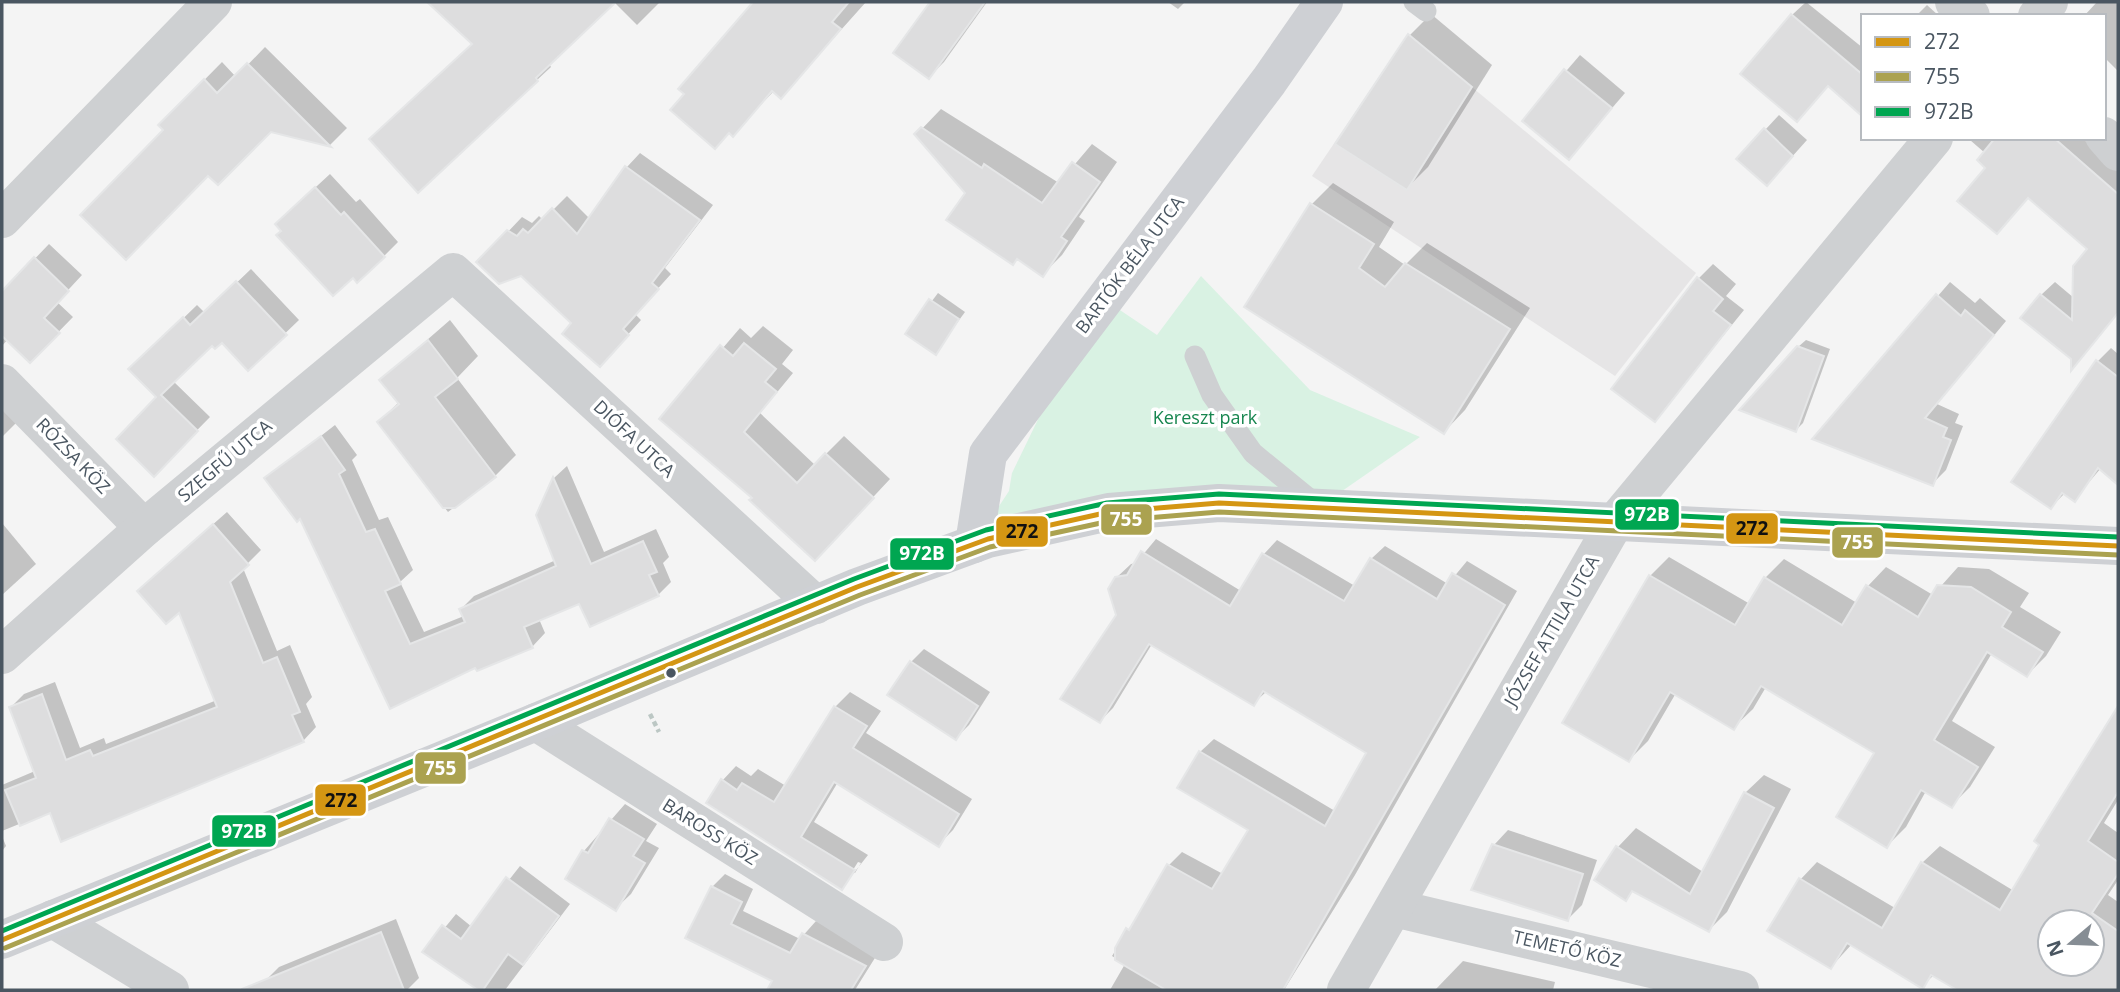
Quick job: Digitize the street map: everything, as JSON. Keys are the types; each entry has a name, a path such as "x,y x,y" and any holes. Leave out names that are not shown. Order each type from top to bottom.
{"main road":[{"name":"BARTÓK BÉLA UTCA","path":"974,544 988,454 1269,81 1324,2"},
{"path":"2,940 816,605 974,544 1058,521 1109,512 1219,503 2118,546"}],"street":[{"path":"2,219 213,2"},
{"path":"1954,2 1969,14"},
{"path":"2106,138 2118,152"},
{"name":"JÓZSEF ATTILA UTCA","path":"1346,990 1615,522 1689,429 1932,140"},
{"name":"SZEGFŰ UTCA","path":"2,655 144,528 453,272"},
{"name":"DIÓFA UTCA","path":"453,272 816,605"},
{"name":"RÓZSA KÖZ","path":"2,383 144,528"},
{"name":"BAROSS KÖZ","path":"536,722 884,942"},
{"name":"TEMETŐ KÖZ","path":"1394,908 1740,990"},
{"path":"53,919 170,990"}],"lane":[{"path":"1195,356 1212,394 1254,453 1319,507"}],"shaded area":[{"path":"1408,34 1696,273 1615,376 1312,176"}],"green space":[{"name":"Kereszt park","path":"1201,276 1310,390 1420,437 1319,507 974,544 1009,491 1012,473 1081,331 1105,300 1157,335"}],"building":[{"path":"427,2 616,2 536,78 538,81 418,193 369,139 472,44"},
{"path":"753,2 849,2 832,22 841,29 781,99 772,91 733,137 729,133 715,149 670,110 684,94 678,89"},
{"path":"930,2 985,2 929,79 893,53"},
{"path":"1791,14 1861,73 1861,115 1828,86 1797,122 1740,74"},
{"path":"1408,34 1472,87 1407,190 1335,144"},
{"path":"247,63 331,147 271,132 218,185 208,176 126,260 80,215 163,130 158,125 204,79 217,93"},
{"path":"1564,69 1612,108 1569,160 1522,121"},
{"path":"921,127 982,168 984,164 1042,203 1072,162 1100,182 1061,237 1067,241 1043,277 1017,259 1013,265 946,220 965,193 914,134"},
{"path":"1764,128 1793,156 1767,186 1736,159"},
{"path":"1993,140 2056,140 2118,194 2118,313 2071,371 2071,359 2020,318 2040,294 2072,320 2073,266 2087,249 2028,198 1997,234 1957,201 1985,168 1977,160"},
{"path":"625,166 700,220 652,283 659,289 623,329 629,335 600,367 562,334 571,323 521,276 499,284 476,262 507,230 517,236 523,229 528,233 552,208 577,234"},
{"path":"315,187 341,215 344,212 385,257 357,283 353,278 333,296 276,235 281,231 275,224"},
{"path":"1310,203 1374,244 1359,268 1385,287 1405,263 1510,329 1444,434 1244,307"},
{"path":"34,257 69,291 44,318 60,333 30,363 2,336 2,291"},
{"path":"1697,277 1723,299 1713,311 1731,325 1655,422 1611,389"},
{"path":"236,281 287,335 248,371 222,343 215,349 212,346 161,395 198,431 154,477 116,439 156,397 128,369 183,317 190,325"},
{"path":"1936,294 1961,316 1965,310 1994,335 1925,418 1947,428 1943,437 1951,440 1933,486 1812,439"},
{"path":"929,299 959,319 936,355 905,334"},
{"path":"428,340 458,379 435,397 496,477 455,508 443,508 377,422 399,404 379,380"},
{"path":"744,343 776,369 765,382 777,392 744,432 797,483 825,453 874,498 815,561 749,500 752,498 659,419 720,345 733,356"},
{"path":"1797,346 1824,356 1796,432 1739,410"},
{"path":"2096,360 2118,377 2118,485 2098,468 2075,502 2062,493 2051,509 2011,482"},
{"path":"321,436 345,470 339,474 366,532 375,529 401,584 385,591 410,644 465,622 459,609 556,566 536,515 553,477 591,564 643,541 657,572 649,575 659,596 590,627 579,604 524,627 533,648 477,671 475,668 390,709 300,519 297,522 264,478"},
{"path":"213,524 249,565 230,582 263,663 277,657 300,712 292,715 304,742 61,842 50,813 20,826 5,790 36,778 9,707 42,694 66,760 90,750 93,756 217,707 179,613 166,624 137,591"},
{"path":"1141,551 1230,606 1262,553 1344,601 1370,558 1437,599 1452,573 1505,605 1283,990 1166,990 1115,960 1115,948 1126,928 1129,930 1167,864 1212,889 1248,830 1177,788 1199,751 1325,826 1366,753 1263,691 1254,706 1149,644 1100,723 1060,699 1116,615 1108,589 1115,577 1127,575"},
{"path":"1649,575 1735,625 1764,577 1842,625 1866,585 1918,617 1937,585 1971,587 2011,612 2002,627 2043,652 2027,677 1987,652 1934,740 1978,767 1952,808 1921,790 1887,848 1836,817 1874,753 1761,686 1734,730 1670,692 1629,762 1562,723"},
{"path":"910,661 978,706 956,740 887,695"},
{"path":"834,706 867,726 853,748 959,814 939,847 834,782 801,837 855,870 842,890 706,803 721,779 737,790 742,783 774,802"},
{"path":"2118,706 2118,792 2088,841 2118,862 2118,874 2095,908 2036,908 2036,978 2106,978 2106,923 2118,931 2118,990 1957,990 1931,975 1923,989 1847,943 1831,969 1767,931 1799,878 1882,928 1921,862 2000,910 2039,845 2034,841"},
{"path":"1744,792 1774,808 1709,932 1632,891 1626,901 1594,880 1616,846 1690,894"},
{"path":"609,818 644,839 633,856 645,863 616,911 565,879 582,850 588,853"},
{"path":"1492,844 1583,874 1568,921 1471,890"},
{"path":"506,877 559,916 523,965 508,954 483,990 478,990 422,952 442,925 461,939"},
{"path":"711,886 742,902 731,924 790,953 802,933 866,966 851,990 767,990 772,981 685,938"},
{"path":"381,932 404,990 242,990 242,989"}],"transit line":[{"name":"972B","path":"2,931 854,579 986,530 1107,503 1219,494 2118,537"},
{"name":"272","path":"2,940 857,587 988,539 1109,512 1219,503 2118,546"},
{"name":"755","path":"5,948 860,595 990,547 1110,521 1219,512 2118,555"}]}
